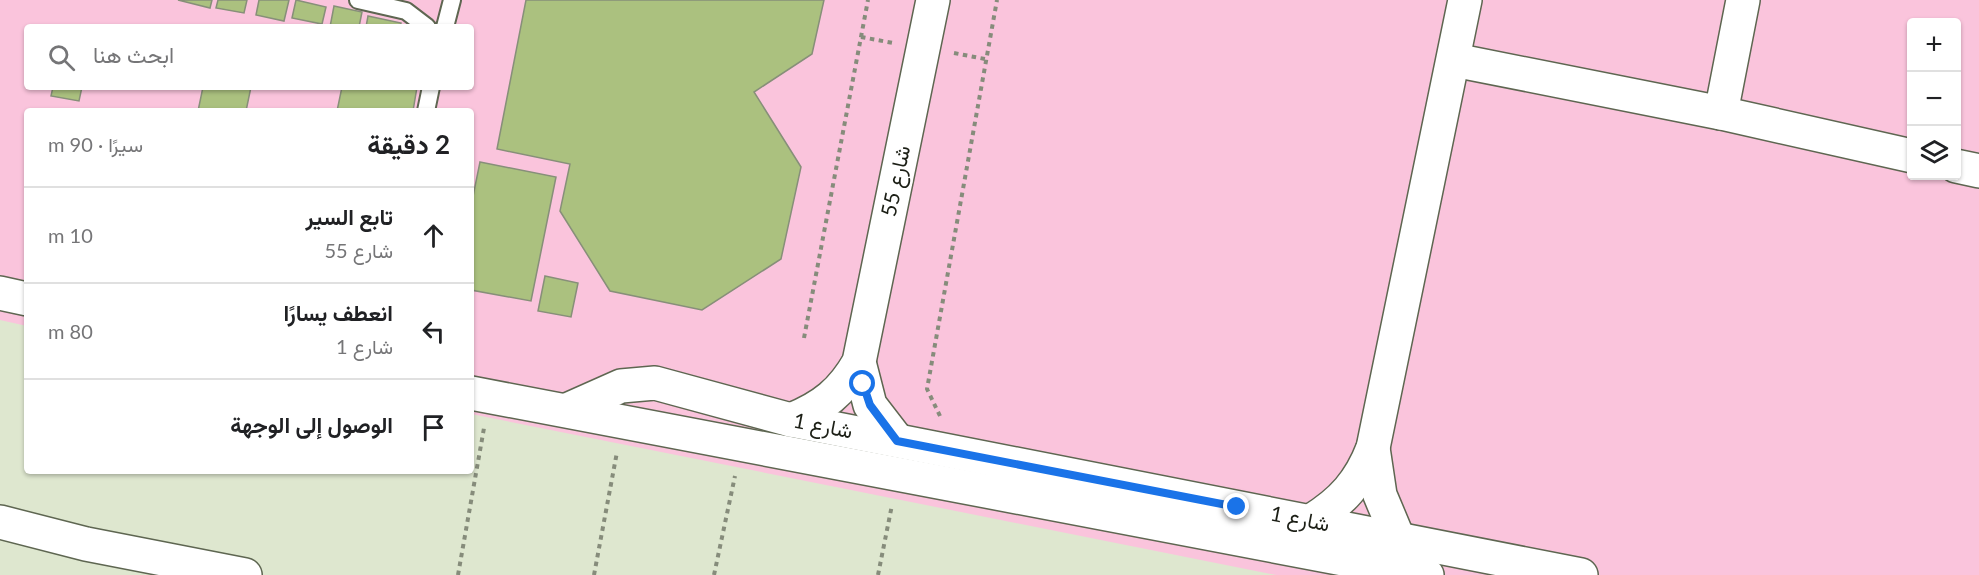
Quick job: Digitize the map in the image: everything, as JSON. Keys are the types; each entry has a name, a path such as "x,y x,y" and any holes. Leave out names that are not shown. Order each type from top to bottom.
{"street":[{"name":"شارع 55","path":"791,420 817,410 835,397 859,362 933,0"},
{"path":"1311,521 1332,508 1350,491 1364,471 1373,448 1465,0"},
{"path":"1721,113 1743,0"},
{"path":"1454,60 1721,113 1907,155"},
{"path":"1961,167 1979,171"},
{"name":"شارع 55","path":"859,362 870,405 897,441"},
{"name":"شارع 1","path":"567,410 621,386 655,383 791,420 1581,575"},
{"name":"شارع 1","path":"480,395 1427,575"},
{"path":"1373,448 1380,495 1398,538"},
{"path":"0,522 86,544 245,575"},
{"path":"86,544 136,575"}],"lane":[{"path":"358,0 406,11 423,24"},
{"path":"446,24 452,0"},
{"path":"427,108 430,90"}],"path":[{"path":"804,339 868,0"},
{"path":"942,419 927,389 997,0"},
{"path":"474,444 480,395"},
{"path":"594,575 623,421"},
{"path":"714,575 742,444"},
{"path":"458,575 470,474"},
{"path":"878,575 898,474"}],"shaded area":[{"path":"0,0 1979,0 1979,575 1276,575 474,415 474,108 24,108 24,325 0,320"}],"building":[{"path":"178,0 212,0 210,8"},
{"path":"218,0 247,0 244,13 216,8"},
{"path":"259,0 289,0 284,21 256,15"},
{"path":"296,0 326,7 322,24 292,18"},
{"path":"526,0 824,0 812,54 754,92 801,167 781,259 702,310 610,291 560,211 570,164 497,149"},
{"path":"334,6 362,12 360,24 331,24"},
{"path":"368,16 401,23 401,24 367,24"},
{"path":"52,90 81,90 79,101 51,96"},
{"path":"202,90 250,90 247,108 199,108"},
{"path":"341,90 416,90 414,108 338,108"},
{"path":"480,162 556,177 531,301 474,291 474,191"},
{"path":"545,276 578,283 571,317 538,311"}],"route":[{"path":"863,384 870,405 882,424 897,441 1237,507"}]}
